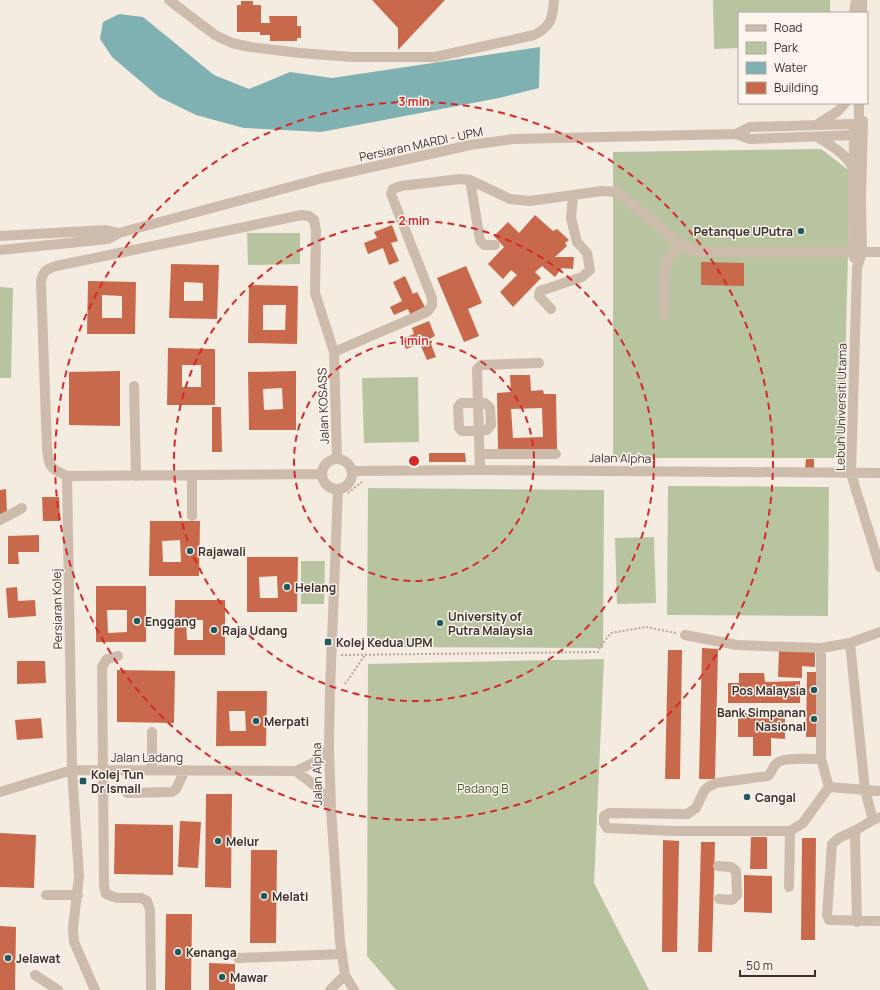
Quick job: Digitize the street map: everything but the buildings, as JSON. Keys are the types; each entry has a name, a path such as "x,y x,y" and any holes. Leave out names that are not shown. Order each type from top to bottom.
{"street":[{"path":"169,0 215,34 238,44 250,47 300,53 352,57 394,58 434,57 534,35 543,31 550,22 554,0"},
{"path":"854,12 856,0"},
{"path":"862,0 862,12"},
{"path":"816,125 838,111 844,104"},
{"name":"Lebuh Universiti Utama","path":"854,104 856,129 853,168 857,268 851,474 880,567"},
{"path":"859,104 856,129 858,178 861,197"},
{"name":"Lebuh Universiti Utama","path":"857,252 861,197 863,104"},
{"path":"736,134 750,127 816,125 856,129"},
{"path":"736,134 750,139 816,137 856,129"},
{"name":"Persiaran MARDI - UPM","path":"0,250 108,239 119,233 323,178 470,145 514,139 736,134"},
{"path":"816,137 832,145 850,162 853,168"},
{"path":"334,352 427,312 432,305 432,298 391,194 393,189 401,186 460,179 470,180 510,199 530,201 602,191 617,192 682,245 700,252 880,252"},
{"path":"470,180 480,240 484,245 495,245"},
{"path":"551,309 539,296 540,291 582,277 590,270 588,253 577,242 571,218 573,196"},
{"name":"Jalan KOSASS","path":"67,476 56,471 49,464 41,282 42,273 47,269 302,215 309,216 314,220 316,231 315,293 334,352 337,459"},
{"name":"Persiaran MARDI - UPM","path":"0,236 106,230 119,233"},
{"path":"664,315 665,263 671,254 682,245"},
{"path":"480,470 478,430 478,366 539,363"},
{"path":"134,386 136,476"},
{"path":"478,403 461,403 458,407 459,428 462,431 478,430"},
{"path":"479,454 556,454"},
{"path":"337,459 343,460 347,463 352,471 352,476 347,485 338,489 329,486 323,479 322,474 325,465 329,461 337,459"},
{"name":"Jalan Alpha","path":"352,471 480,470 880,474"},
{"path":"67,476 322,474"},
{"path":"192,475 192,516"},
{"name":"Persiaran Kolej","path":"67,476 72,770 79,876 73,928 74,942 95,990"},
{"name":"Jalan Alpha","path":"338,489 329,749 331,809 340,942 344,975 354,990"},
{"path":"0,520 22,508"},
{"path":"686,635 737,645 821,648 850,643 880,632"},
{"path":"850,643 866,790 876,818 839,838 832,844 827,915 880,921"},
{"path":"821,648 821,758 829,787"},
{"path":"118,656 107,659 102,667 104,886 106,894 117,898 141,898 147,901 150,910 151,990"},
{"path":"152,732 152,770"},
{"name":"Jalan Ladang","path":"0,792 72,770 296,771 315,762 329,749"},
{"path":"821,758 782,760 776,763 772,773 768,776 716,783 704,791 696,808 686,814 609,813 604,816 604,823 607,828 675,831 790,831 803,824 829,787"},
{"path":"127,793 172,792 176,789 185,770"},
{"path":"296,771 318,788 331,809"},
{"path":"829,787 880,792"},
{"path":"856,830 857,918"},
{"path":"789,887 790,831"},
{"path":"718,866 731,867 736,871 737,895 732,900 719,899"},
{"path":"46,894 78,895"},
{"path":"238,958 342,954"},
{"path":"35,974 58,990"},
{"path":"330,990 344,975"}],"path":[{"path":"337,507 350,491 369,479"},
{"path":"332,656 598,652 600,647 611,634 632,629 646,627 686,635"},
{"path":"345,684 365,655"}],"green space":[{"path":"713,0 830,0 830,12 738,12 738,48 714,49"},
{"path":"821,149 850,171 843,458 613,458 613,152"},
{"path":"247,233 300,233 300,264 248,265"},
{"path":"0,287 13,288 11,378 0,378"},
{"path":"418,377 419,442 364,443 362,378"},
{"path":"668,486 829,487 828,616 667,615"},
{"path":"368,488 604,490 603,648 367,647"},
{"path":"654,537 656,603 617,604 615,538"},
{"path":"301,561 325,561 324,604 301,604"},
{"name":"Padang B","path":"604,659 594,883 649,990 396,990 367,956 368,664"}],"water":[{"path":"119,14 143,17 214,75 249,89 290,72 332,78 540,47 539,88 499,98 321,132 244,128 196,115 159,97 112,57 100,39 103,22"}],"place":[{"name":"Petanque UPutra","path":"801,231"},
{"name":"Rajawali","path":"190,551"},
{"name":"Helang","path":"287,587"},
{"name":"Enggang","path":"137,621"},
{"name":"University of Putra Malaysia","path":"440,623"},
{"name":"Raja Udang","path":"214,630"},
{"name":"Kolej Kedua UPM","path":"328,642"},
{"name":"Pos Malaysia","path":"814,690"},
{"name":"Bank Simpanan Nasional","path":"814,719"},
{"name":"Merpati","path":"256,721"},
{"name":"Kolej Tun Dr Ismail","path":"83,781"},
{"name":"Cangal","path":"747,797"},
{"name":"Melur","path":"218,841"},
{"name":"Melati","path":"264,896"},
{"name":"Kenanga","path":"178,952"},
{"name":"Jelawat","path":"8,958"},
{"name":"Mawar","path":"222,977"}]}
